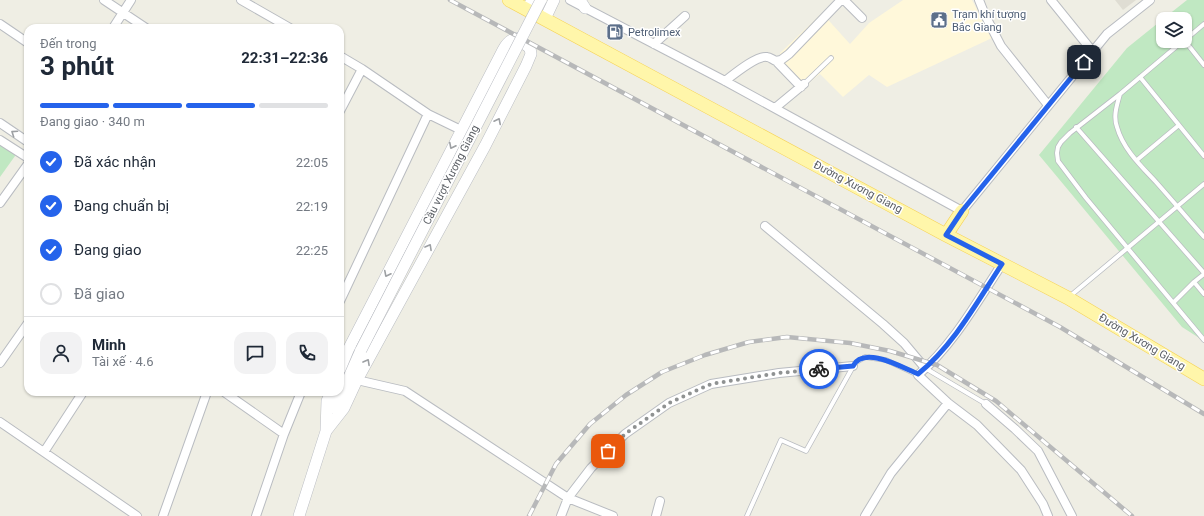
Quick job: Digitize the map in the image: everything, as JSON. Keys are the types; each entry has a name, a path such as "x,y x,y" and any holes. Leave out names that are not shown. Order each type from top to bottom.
{"main road":[{"name":"Đường Xương Giang","path":"509,0 530,5 545,19 946,235 1068,298 1204,379"},
{"path":"946,235 962,211"}],"street":[{"path":"104,0 140,24"},
{"path":"116,24 131,0"},
{"path":"241,0 283,24"},
{"name":"Cầu vượt Xương Giang","path":"344,389 361,350 541,0"},
{"path":"545,19 554,0"},
{"path":"570,0 582,4 962,211 1107,34 1150,0"},
{"path":"776,61 781,60 789,54 843,0 862,18"},
{"path":"979,0 984,15 1001,46 1048,105"},
{"path":"1051,0 1093,52"},
{"path":"654,44 685,16"},
{"path":"0,24 24,40"},
{"path":"326,431 344,408 357,380 485,146 526,66 531,54 530,48 516,38 507,43 344,348"},
{"path":"725,81 758,59 767,57 776,61 802,86 775,108"},
{"path":"344,58 428,114 460,130 485,146"},
{"path":"344,103 362,69"},
{"path":"344,292 428,114"},
{"path":"0,123 24,139"},
{"path":"0,140 24,155"},
{"path":"0,203 24,170"},
{"path":"765,226 888,328 904,343 926,368"},
{"path":"1002,264 961,327 931,363 918,374 948,403 977,425 1021,470 1043,504 1048,516"},
{"path":"0,363 24,329"},
{"path":"561,516 568,498 591,468 625,434 669,403 711,384 779,373 853,366"},
{"path":"357,380 405,391 568,498 613,516"},
{"path":"44,452 79,396"},
{"path":"163,516 206,396"},
{"path":"230,396 284,434"},
{"path":"256,516 284,434 299,396"},
{"path":"299,516 326,431 327,401 329,396"},
{"name":"Cầu vượt Xương Giang","path":"326,431 341,396"},
{"path":"864,516 891,473 948,403"},
{"path":"986,404 1038,451 1072,516"},
{"path":"0,422 137,516"},
{"path":"656,516 660,501"}],"lane":[{"path":"1192,34 1204,24"},
{"path":"1174,48 1120,94 1076,127 1061,142 1057,153 1058,161 1086,198 1174,302 1204,340"},
{"path":"1190,48 1204,65"},
{"path":"802,86 831,58"},
{"path":"1140,77 1204,156"},
{"path":"1120,94 1115,111 1116,127 1121,140 1204,237"},
{"path":"1137,160 1179,126"},
{"path":"1076,127 1204,274 1174,302"},
{"path":"1068,298 1204,184"},
{"path":"1194,282 1204,294"},
{"path":"747,516 781,440 806,451 855,363 865,357 886,360 918,374"},
{"path":"926,368 986,404"}],"shaded area":[{"path":"903,0 972,0 992,38 887,87 869,75 843,97 820,74 803,87 780,64 780,53 822,13 850,44 869,23"},
{"path":"1115,0 1136,0 1123,10"}],"green space":[{"path":"1187,0 1204,0 1204,341 1182,327 1039,155 1127,48 1156,25 1156,48 1192,48 1192,12 1172,12"},
{"path":"0,137 13,145 15,156 0,177"}],"railway":[{"path":"450,0 1060,327 1204,414"},
{"path":"529,516 556,464 590,424 626,395 662,372 705,355 749,342 787,337 850,343 890,351 937,365 996,401 1132,516"}],"way so far":[{"path":"608,451 625,434 669,403 711,384 779,373 819,369"}],"place":[{"name":"Trạm khí tượng Bắc Giang","path":"939,20"},
{"name":"Petrolimex","path":"615,32"}],"route":[{"path":"819,369 853,366 865,357 886,360 918,374 931,363 961,327 1002,264 946,235 962,211 1084,62"}]}
